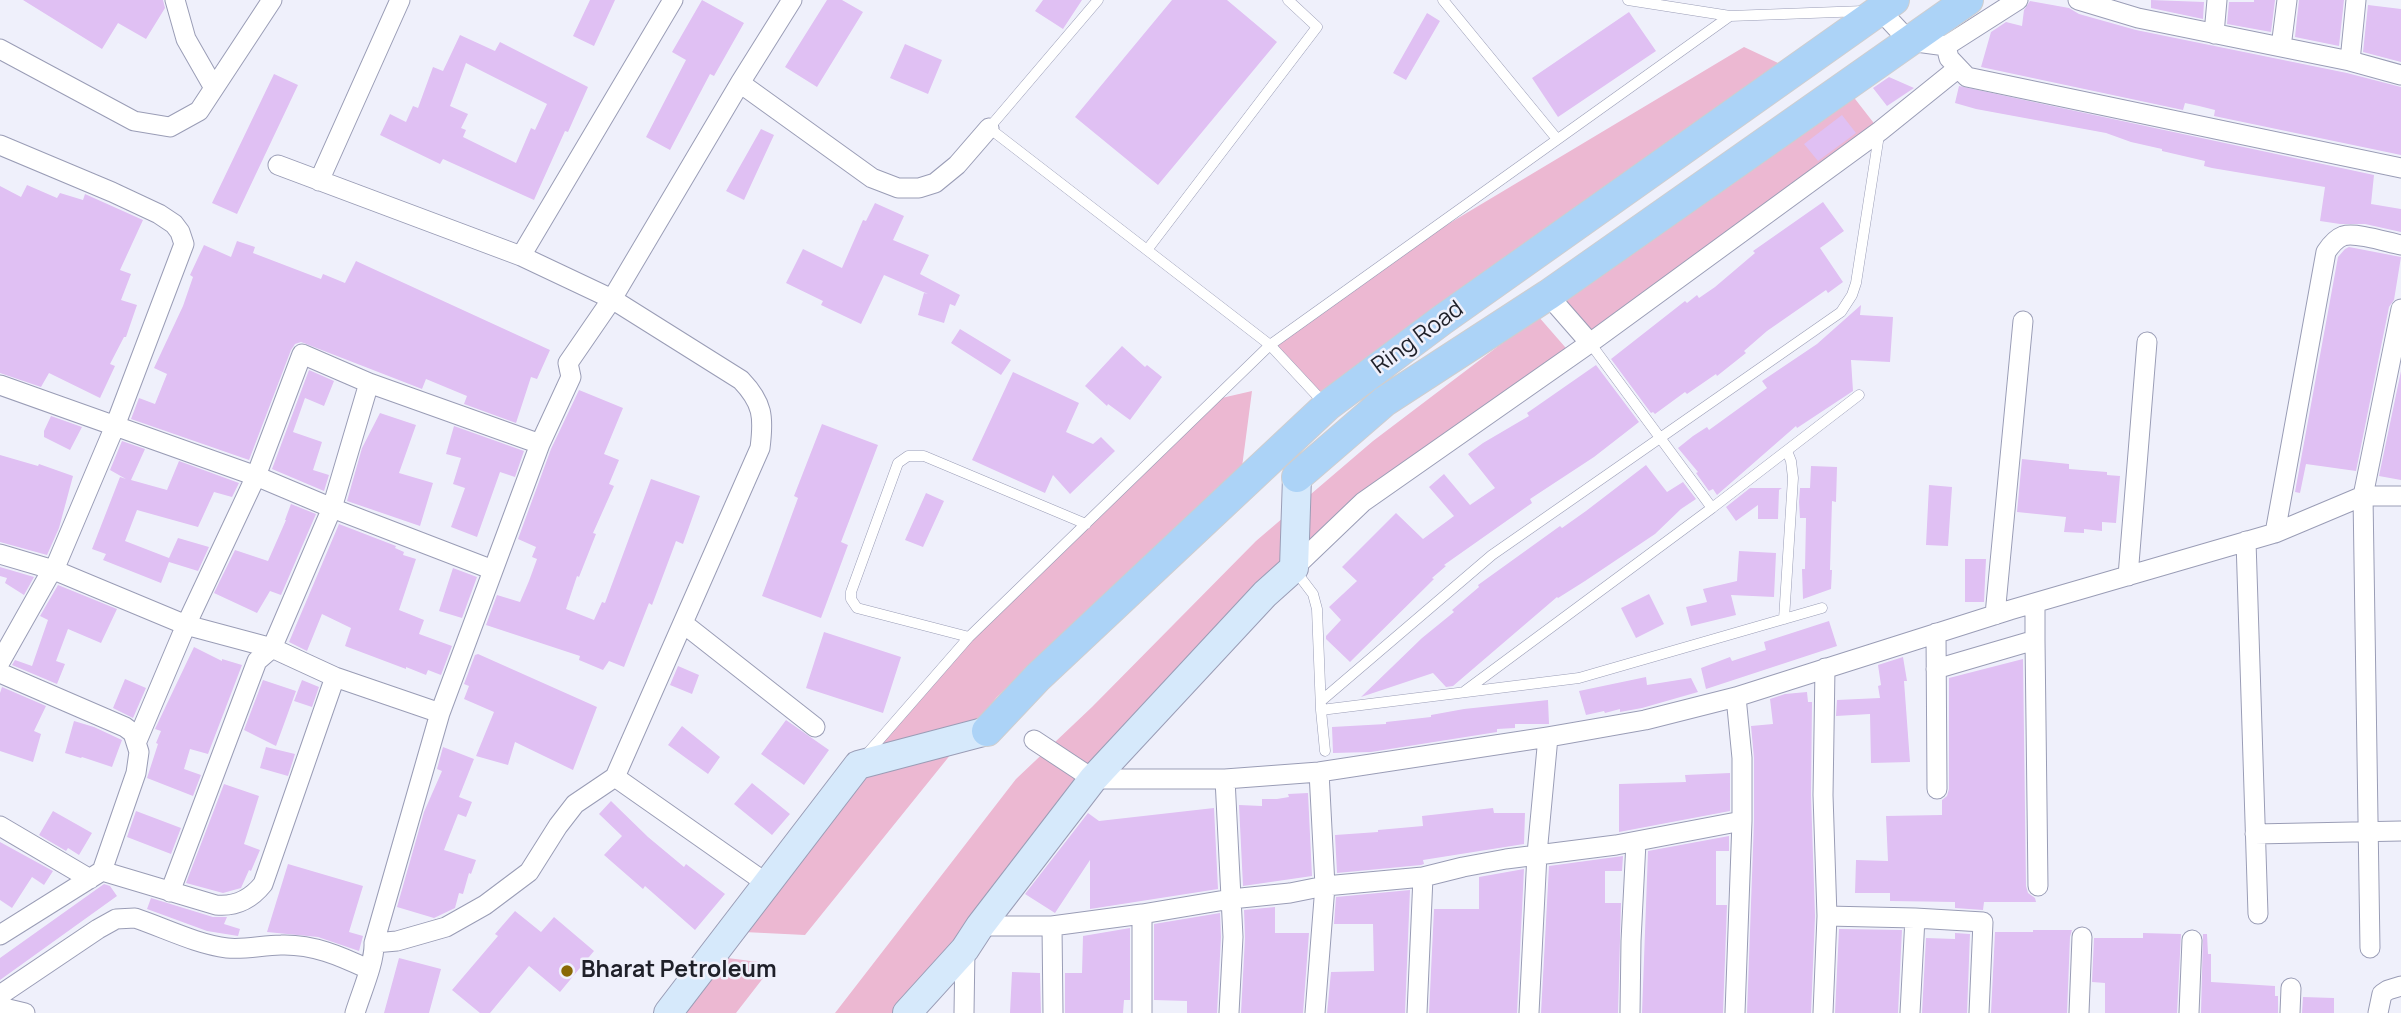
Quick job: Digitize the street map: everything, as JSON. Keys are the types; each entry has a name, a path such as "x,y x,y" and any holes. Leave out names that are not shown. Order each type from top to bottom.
{"main road":[{"name":"Ring Road","path":"1297,477 1385,401 1548,295 1968,0"},
{"name":"Ring Road","path":"987,731 1038,677 1327,406 1454,312 1887,5"}],"street":[{"path":"176,0 186,39 214,88"},
{"path":"0,49 134,121 170,127 199,111 272,0"},
{"path":"319,181 400,0"},
{"path":"521,256 673,0"},
{"path":"1887,5 1909,41 1946,46 2018,0"},
{"path":"2078,0 2102,3 2138,18 2350,61 2401,75"},
{"path":"2214,34 2217,0"},
{"path":"2281,47 2287,0"},
{"path":"2350,61 2356,0"},
{"path":"355,1013 368,969 375,956 374,943 440,713 540,444 571,377 568,363 612,299 790,1"},
{"path":"1946,46 1949,58 1967,77 2401,168"},
{"path":"907,1013 973,938 1093,779 1265,594 1363,502 1590,343 1880,131 1957,69"},
{"path":"740,83 872,178 898,188 919,188 935,183 957,165 989,128"},
{"path":"0,145 159,214 174,224 184,244 115,426 54,570 0,662"},
{"path":"278,165 521,256 612,299 741,380 756,396 763,428 760,448 615,777 575,804 529,872 485,905 446,927 397,941 374,943"},
{"path":"2275,533 2326,252 2332,243 2343,236 2401,245"},
{"path":"1548,295 1590,343"},
{"path":"2370,948 2363,496 2401,309"},
{"path":"1995,615 2023,321"},
{"path":"2127,576 2147,342"},
{"path":"137,741 186,625 256,476 302,354 369,383 540,444"},
{"path":"170,891 257,661 272,648 331,508 369,383"},
{"path":"0,385 256,476 493,570"},
{"path":"1294,568 1297,477"},
{"path":"1034,740 1093,779 1225,779 1319,772 1645,720 1736,697 1995,615 2275,533 2363,496 2401,496"},
{"path":"2246,541 2258,914"},
{"path":"0,554 54,570 186,625 272,648 335,677 440,713"},
{"path":"2035,603 2038,886"},
{"path":"684,624 815,727"},
{"path":"1936,633 1937,789"},
{"path":"1936,669 2035,640"},
{"path":"1823,1013 1827,916 1823,795 1825,668"},
{"path":"0,673 125,727 133,733 139,752 136,773 96,875 0,935"},
{"path":"0,826 96,875 170,891 216,905 228,906 248,899 263,884 335,677"},
{"path":"1735,1013 1742,821 1742,758 1736,697"},
{"path":"668,1013 858,765 987,731"},
{"path":"1529,1013 1548,737"},
{"path":"1315,1013 1325,886 1319,772"},
{"path":"615,777 766,883"},
{"path":"1225,779 1233,937 1229,1013"},
{"path":"973,938 1325,886 1423,877 1463,866 1538,853 1636,842 1742,821"},
{"path":"2255,834 2401,831"},
{"path":"1630,1013 1636,842"},
{"path":"1417,1013 1423,877"},
{"path":"1142,914 1142,1013"},
{"path":"1827,916 1983,922 1979,1013"},
{"path":"0,995 98,929 116,919 126,918 135,918 229,948 308,946 333,953 368,969"},
{"path":"1910,1013 1915,918"},
{"path":"1052,926 1054,1013"},
{"path":"2079,1013 2082,937"},
{"path":"964,1013 973,938"},
{"path":"2189,1013 2192,940"},
{"path":"2378,1013 2382,994 2401,986"},
{"path":"2290,1013 2291,988"},
{"path":"0,1007 25,1013"}],"lane":[{"path":"1098,0 989,128 1270,345 1327,406"},
{"path":"1147,250 1317,27 1288,0"},
{"path":"1443,0 1557,139"},
{"path":"1628,0 1730,16 1887,5"},
{"path":"858,765 970,637 1270,345 1730,16"},
{"path":"1321,706 1492,555 1841,312 1848,304 1856,284 1880,131"},
{"path":"1590,343 1712,508"},
{"path":"1463,693 1859,396"},
{"path":"1784,619 1793,478 1787,451"},
{"path":"970,637 857,608 851,599 851,592 898,463 903,458 924,456 1086,524"},
{"path":"1294,568 1313,594 1317,610 1325,751"},
{"path":"1321,706 1463,693 1580,678 1822,608"}],"shaded area":[{"path":"1744,47 1793,70 1327,406 1270,345 1388,260"},
{"path":"1845,86 1880,131 1590,343 1548,295"},
{"path":"1538,316 1572,355 1363,502 1093,779 910,1013 835,1013 1016,779 1092,707 1256,541 1373,441"},
{"path":"1252,391 1242,467 997,697 805,935 744,932 766,883 911,696 1213,400"},
{"path":"720,957 774,964 736,1013 679,1013"}],"building":[{"path":"23,0 163,0 165,8 146,39 118,23 102,49"},
{"path":"590,0 615,0 594,46 573,36"},
{"path":"702,0 744,23 714,76 710,74 670,150 646,137 686,60 672,52"},
{"path":"827,0 842,0 863,12 817,87 785,67"},
{"path":"1043,0 1082,0 1063,29 1035,11"},
{"path":"1172,0 1227,0 1277,42 1158,185 1075,117"},
{"path":"2151,0 2204,2 2203,19 2151,8"},
{"path":"2275,0 2271,32 2227,24 2229,2"},
{"path":"2299,0 2344,0 2339,46 2295,37"},
{"path":"2030,1 2069,8 2079,14 2136,30 2347,73 2401,87 2401,155 2214,116 2215,110 2185,103 2183,110 1981,67 1991,32 2006,22 2022,26 2024,10"},
{"path":"2368,5 2401,9 2401,62 2363,52"},
{"path":"1629,12 1656,51 1558,117 1532,78"},
{"path":"1427,13 1440,21 1406,80 1393,73"},
{"path":"460,35 495,51 500,42 588,87 534,200 443,159 440,164 380,135 390,114 406,122 413,106 418,108 433,67 443,71","holes":["466,63 547,104 535,130 531,128 516,163 463,137 466,130 461,128 468,114 450,106"]},
{"path":"905,44 942,60 928,94 890,78"},
{"path":"274,74 298,85 237,214 212,203"},
{"path":"1889,77 1914,88 1887,106 1873,88"},
{"path":"1959,86 2374,175 2371,204 2401,209 2401,232 2365,224 2320,221 2325,187 2212,168 2204,166 2205,161 2106,133 1976,109 1955,103"},
{"path":"1842,115 1856,133 1818,161 1804,144"},
{"path":"761,129 774,135 744,200 726,191"},
{"path":"27,185 57,198 60,193 83,200 85,194 143,220 120,270 131,274 121,300 137,305 126,337 110,364 115,366 100,398 49,373 41,387 0,373 0,186 21,197"},
{"path":"1823,202 1844,231 1820,248 1843,282 1828,293 1826,290 1767,331 1744,351 1746,353 1717,376 1716,374 1687,394 1685,392 1655,414 1651,413 1611,359 1685,301 1687,303 1697,295 1699,298 1715,287 1755,253 1753,251"},
{"path":"875,203 904,216 893,240 929,255 920,274 960,295 955,306 950,304 944,323 918,315 924,293 928,294 884,275 861,324 821,305 823,301 786,283 803,249 842,268 863,220 866,221"},
{"path":"237,241 255,247 253,253 321,279 323,274 345,283 356,261 550,350 537,379 531,377 516,423 464,404 467,396 426,379 422,389 301,342 295,344 291,350 249,460 131,419 139,398 155,404 167,374 154,368 183,306 193,277 190,275 204,245 231,257"},
{"path":"2349,247 2401,257 2394,300 2389,307 2356,471 2306,464 2300,493 2295,492 2338,257"},
{"path":"1861,305 1860,315 1893,317 1890,362 1851,360 1853,391 1797,428 1796,426 1717,495 1713,489 1709,491 1696,473 1698,472 1678,448 1707,427 1709,430 1767,388 1762,381 1817,344"},
{"path":"960,329 1011,360 1001,375 951,343"},
{"path":"1122,346 1145,367 1147,365 1162,377 1130,420 1108,404 1107,406 1085,386"},
{"path":"1596,365 1639,422 1594,457 1530,499 1532,503 1444,565 1446,566 1432,578 1434,579 1350,662 1326,639 1341,620 1329,607 1357,581 1342,567 1396,513 1423,539 1454,516 1429,487 1444,474 1470,505 1495,488 1468,454 1529,416 1527,413"},
{"path":"309,370 334,381 324,406 305,398 293,432 322,442 313,470 329,475 324,491 272,469"},
{"path":"2401,371 2401,480 2379,476"},
{"path":"1013,372 1079,403 1066,432 1093,444 1101,437 1115,451 1070,494 1053,475 1045,493 972,460"},
{"path":"579,390 623,408 604,454 619,460 609,484 614,486 593,533 596,534 566,609 594,620 602,602 605,603 651,479 700,496 683,544 676,541 652,605 649,603 624,667 609,661 603,670 579,660 580,656 486,625 497,595 520,602 529,581 537,559 532,557 536,547 518,539 551,449"},
{"path":"380,413 416,425 399,473 433,483 420,526 347,501 362,448"},
{"path":"51,416 82,427 70,450 44,437"},
{"path":"822,424 878,445 841,542 848,545 821,618 762,596 798,498 794,496"},
{"path":"454,426 524,451 515,477 500,472 477,537 451,527 465,488 453,484 461,458 446,454"},
{"path":"122,441 145,449 131,480 167,490 179,461 239,483 232,497 214,492 198,527 137,510 125,541 169,558 178,538 209,547 198,571 169,562 161,583 103,560 106,554 92,549 120,477 126,479 110,470"},
{"path":"0,455 38,466 39,464 73,476 59,528 47,555 0,542"},
{"path":"2022,459 2069,464 2069,469 2107,472 2107,475 2120,476 2116,523 2102,522 2102,531 2084,529 2084,533 2064,532 2066,517 2017,512"},
{"path":"1646,465 1667,492 1683,482 1696,499 1681,509 1655,534 1557,597 1453,686 1446,687 1433,673 1361,697 1422,638 1454,612 1452,610 1479,587 1478,585 1560,526 1562,528 1586,511"},
{"path":"1811,466 1837,467 1836,502 1832,501 1831,589 1803,599 1802,569 1805,569 1806,518 1800,518 1799,502 1800,488 1810,488"},
{"path":"1929,485 1952,487 1948,546 1926,545"},
{"path":"1750,488 1782,488 1779,490 1778,519 1758,519 1758,505 1736,521 1726,507"},
{"path":"926,493 944,501 923,547 905,540"},
{"path":"291,504 316,514 281,595 270,591 257,613 214,593 235,550 268,561"},
{"path":"339,524 396,546 395,548 404,552 403,555 416,559 399,610 424,620 419,634 452,646 441,675 428,670 426,675 406,669 345,646 351,628 322,614 307,651 289,642"},
{"path":"1739,551 1776,553 1774,597 1731,595 1736,615 1691,626 1686,607 1707,602 1703,589 1737,581"},
{"path":"1965,559 1986,559 1984,602 1965,602"},
{"path":"0,567 34,577 24,595 5,583 7,578 0,576"},
{"path":"453,568 477,577 462,618 439,611"},
{"path":"58,585 117,609 101,643 68,629 56,661 65,664 57,684 12,665 15,660 32,666 48,620 40,616"},
{"path":"1649,594 1664,624 1636,638 1621,608"},
{"path":"1829,621 1837,646 1706,689 1701,668 1730,657 1732,661 1766,650 1764,642"},
{"path":"824,632 901,657 883,713 806,688"},
{"path":"194,647 222,661 242,665 208,754 190,749 184,769 201,775 193,796 147,778 161,731 155,729"},
{"path":"475,655 597,707 573,770 515,742 508,765 476,756 494,712 464,699 469,686 464,684"},
{"path":"1903,657 1907,681 1904,681 1910,762 1871,763 1870,714 1836,716 1837,700 1880,698 1878,665"},
{"path":"2023,659 2026,886 2036,902 1984,902 1983,910 1955,908 1955,902 1890,901 1890,893 1855,893 1856,860 1888,861 1886,816 1942,815 1942,800 1949,789 1949,678"},
{"path":"678,666 699,675 692,694 670,685"},
{"path":"1646,677 1647,685 1691,678 1698,692 1642,708 1586,715 1579,691"},
{"path":"125,679 146,688 133,718 113,708"},
{"path":"263,680 296,691 276,746 244,730"},
{"path":"302,680 319,687 312,707 294,701"},
{"path":"2,687 46,706 34,731 41,734 33,762 0,751"},
{"path":"1807,692 1808,702 1812,702 1811,795 1815,916 1811,1013 1747,1013 1754,821 1751,726 1773,724 1770,699 1785,694"},
{"path":"1548,700 1549,724 1515,724 1515,728 1497,729 1497,732 1371,752 1333,753 1332,727 1386,724 1464,709"},
{"path":"786,720 829,750 804,785 761,754"},
{"path":"74,721 122,740 112,767 65,753"},
{"path":"682,726 720,757 708,774 668,745"},
{"path":"266,747 295,754 288,776 260,768"},
{"path":"443,747 474,759 459,797 472,802 466,817 458,814 444,850 476,860 463,894 459,893 455,908 434,918 397,907 424,812 442,771 437,769"},
{"path":"1730,773 1730,811 1619,832 1619,784 1686,782 1685,775"},
{"path":"752,783 790,814 772,835 734,804"},
{"path":"224,784 259,796 244,844 260,850 241,888 223,893 186,883"},
{"path":"1308,793 1312,876 1243,886 1239,805 1262,806 1262,799"},
{"path":"611,801 684,867 686,864 725,894 695,930 645,886 643,889 604,855 622,836 599,814"},
{"path":"1214,808 1218,889 1090,909 1090,860 1055,913 1025,894 1088,813 1099,821"},
{"path":"1493,808 1494,813 1525,813 1524,844 1423,860 1424,864 1421,865 1337,873 1335,835 1423,826 1422,816"},
{"path":"53,811 92,833 79,855 68,848 66,851 39,835"},
{"path":"136,811 181,828 171,854 127,837"},
{"path":"1729,836 1729,851 1716,851 1716,905 1727,905 1723,1013 1642,1013 1648,851"},
{"path":"0,842 53,871 44,885 32,877 12,908 0,900"},
{"path":"1623,856 1622,871 1605,871 1605,903 1621,903 1618,1013 1541,1013 1549,866"},
{"path":"288,864 363,886 349,932 363,936 359,951 318,937 267,932"},
{"path":"1524,869 1517,1013 1429,1013 1434,909 1479,909 1479,877"},
{"path":"104,884 110,886 117,896 0,980 0,958"},
{"path":"1410,890 1405,1013 1327,1013 1331,972 1374,971 1373,924 1334,924 1336,897"},
{"path":"151,898 213,917 227,917 224,924 240,929 238,936 207,931 147,909"},
{"path":"1275,907 1275,933 1309,933 1303,1013 1241,1013 1244,910"},
{"path":"515,911 541,932 554,917 594,951 560,992 529,966 490,1013 480,1013 452,990 498,936 495,934"},
{"path":"1220,913 1217,1013 1187,1013 1187,1001 1154,1000 1154,924"},
{"path":"1130,928 1130,1000 1124,1000 1123,1013 1065,1013 1065,973 1082,973 1083,936"},
{"path":"1839,929 1902,930 1898,1013 1835,1013"},
{"path":"2072,930 2067,1013 1991,1013 1995,932"},
{"path":"1955,933 1970,934 1967,1013 1922,1013 1926,938 1955,939"},
{"path":"2143,933 2181,934 2177,1013 2105,1013 2105,983 2092,982 2094,938 2143,938"},
{"path":"2203,934 2207,934 2208,954 2211,954 2211,982 2275,986 2278,1013 2201,1013"},
{"path":"399,958 441,969 429,1013 384,1013"},
{"path":"1012,972 1040,973 1041,1013 1010,1013"},
{"path":"2303,997 2334,998 2334,1013 2302,1013"}],"place":[{"name":"Bharat Petroleum","path":"567,971"}]}
